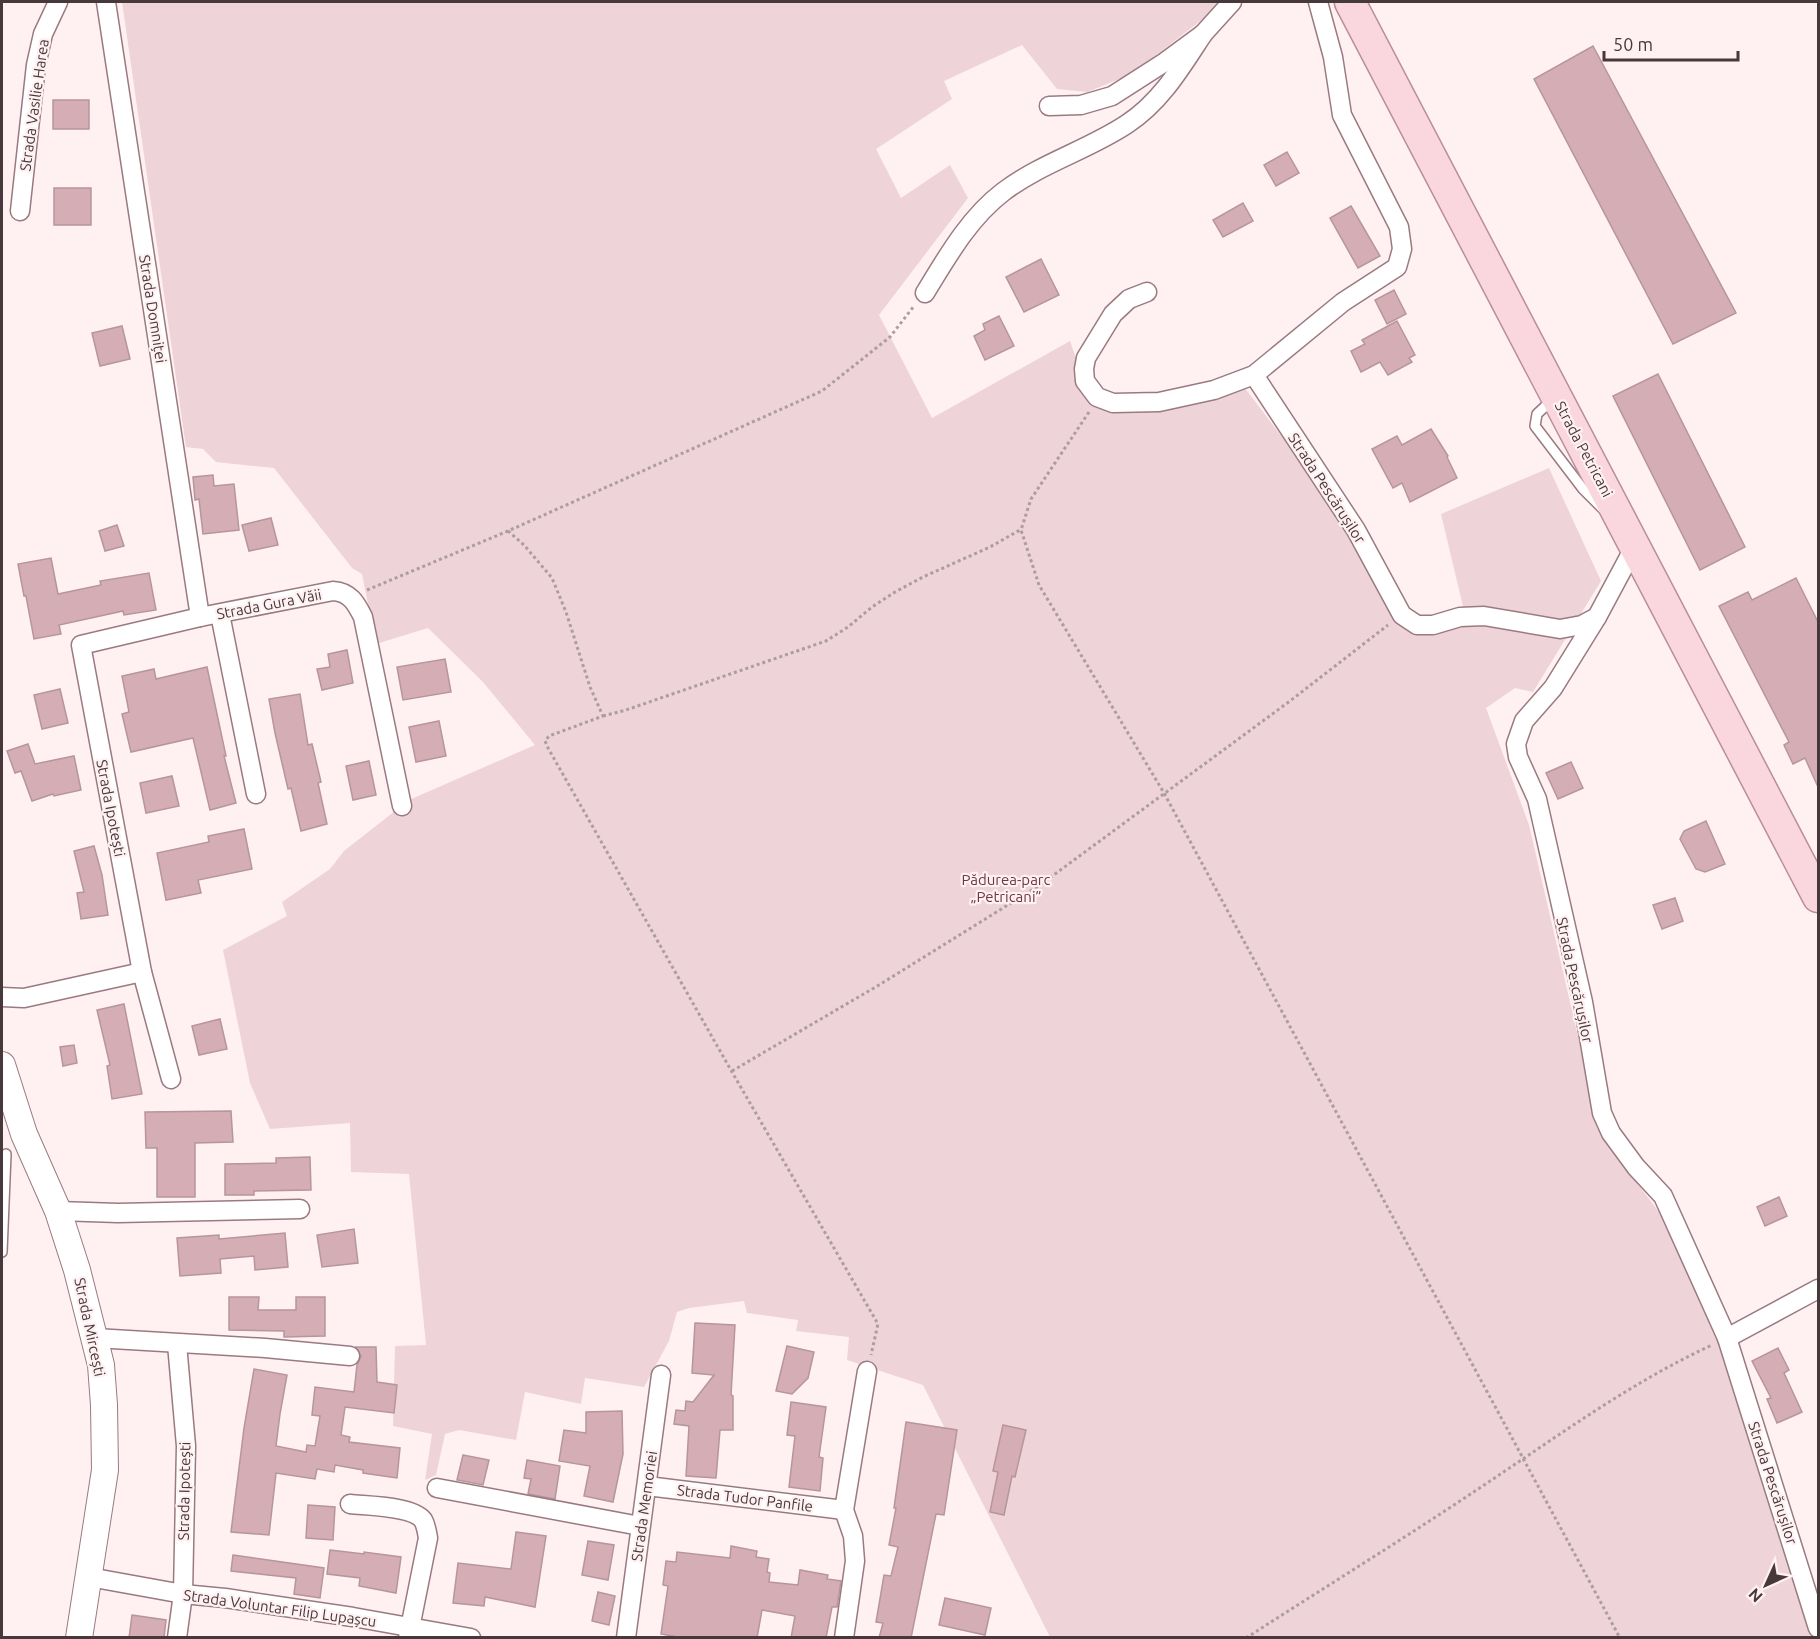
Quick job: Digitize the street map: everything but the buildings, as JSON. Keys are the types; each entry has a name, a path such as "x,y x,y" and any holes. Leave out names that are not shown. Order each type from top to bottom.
{"main road":[{"name":"Strada Petricani","path":"1350,2 1818,897"},
{"name":"Strada Mircești","path":"2,1065 13,1138 58,1212 78,1270 101,1365 105,1470 79,1638"}],"street":[{"name":"Strada Vasilie Harea","path":"20,211 36,65 43,34 58,2"},
{"name":"Strada Domniței","path":"106,2 200,617"},
{"path":"925,292 958,240 993,200 1031,174 1118,129 1144,111 1172,82 1203,34 1232,2"},
{"path":"1147,292 1129,299 1113,314 1086,358 1083,369 1085,381 1097,397 1113,403 1159,402 1214,390 1254,375 1343,302 1398,267 1402,249 1399,227 1342,115 1333,57 1318,2"},
{"path":"1050,106 1081,105 1112,96 1203,34"},
{"name":"Strada Pescărușilor","path":"1254,375 1356,530 1402,615"},
{"name":"Strada Pescărușilor","path":"1628,533 1597,617 1553,688 1524,721 1515,744 1518,758 1537,799 1551,871 1582,1002 1602,1113 1623,1150 1664,1196 1727,1338 1818,1628"},
{"name":"Strada Gura Văii","path":"81,645 200,617 333,591 342,591 351,597"},
{"path":"351,597 363,617 402,806"},
{"path":"220,614 256,794"},
{"path":"1402,615 1417,625 1433,625 1460,617 1484,616 1560,629 1582,625 1597,617"},
{"name":"Strada Ipotești","path":"81,645 142,972 171,1078"},
{"path":"2,997 24,998 142,972"},
{"path":"58,1212 118,1214 300,1209"},
{"path":"1727,1338 1818,1289"},
{"path":"95,1338 265,1348 350,1356"},
{"name":"Strada Ipotești","path":"177,1344 186,1446 183,1594 177,1638"},
{"path":"844,1638 855,1561 853,1536 844,1510 867,1371"},
{"name":"Strada Memoriei","path":"626,1638 661,1375"},
{"name":"Strada Tudor Panfile","path":"647,1486 844,1510"},
{"path":"437,1488 640,1526"},
{"path":"350,1504 404,1510 415,1513 422,1520 428,1538 408,1632"},
{"name":"Strada Voluntar Filip Lupașcu","path":"89,1577 183,1594 246,1601 408,1632 471,1638"}],"lane":[{"path":"2,1252 13,1138"}],"path":[{"path":"351,597 508,531 822,392 890,337 925,292"},
{"path":"1097,397 1031,499 1021,530 1039,585 1164,793 1620,1638"},
{"path":"867,1371 878,1324 545,741 549,736 603,716 825,641 895,592 923,577 990,548 1021,530"},
{"path":"508,531 524,545 552,578 566,612 590,687 603,716"},
{"path":"732,1072 879,986 1040,885 1290,701 1402,615"},
{"path":"1246,1638 1580,1419 1684,1358 1727,1338"}],"green space":[{"name":"Pădurea-parc „Petricani”","path":"122,2 1219,2 1213,11 1132,74 1087,92 1057,89 1022,45 944,81 952,99 876,149 901,198 950,165 968,198 879,315 932,418 1070,341 1092,405 1163,412 1241,383 1320,487 1409,632 1467,623 1441,514 1549,468 1601,581 1533,692 1515,688 1486,708 1529,825 1601,1136 1675,1233 1721,1337 1810,1637 1050,1637 923,1385 847,1360 849,1337 796,1331 798,1320 747,1313 744,1301 689,1308 677,1312 669,1341 644,1387 585,1378 581,1404 525,1392 516,1440 459,1430 445,1434 436,1475 425,1480 432,1434 393,1426 395,1346 426,1345 409,1174 351,1172 350,1123 270,1129 250,1083 223,950 287,916 282,902 330,869 344,851 409,800 535,745 483,682 428,628 376,644 362,574 352,568 274,468 216,462 203,449 186,447"}]}
